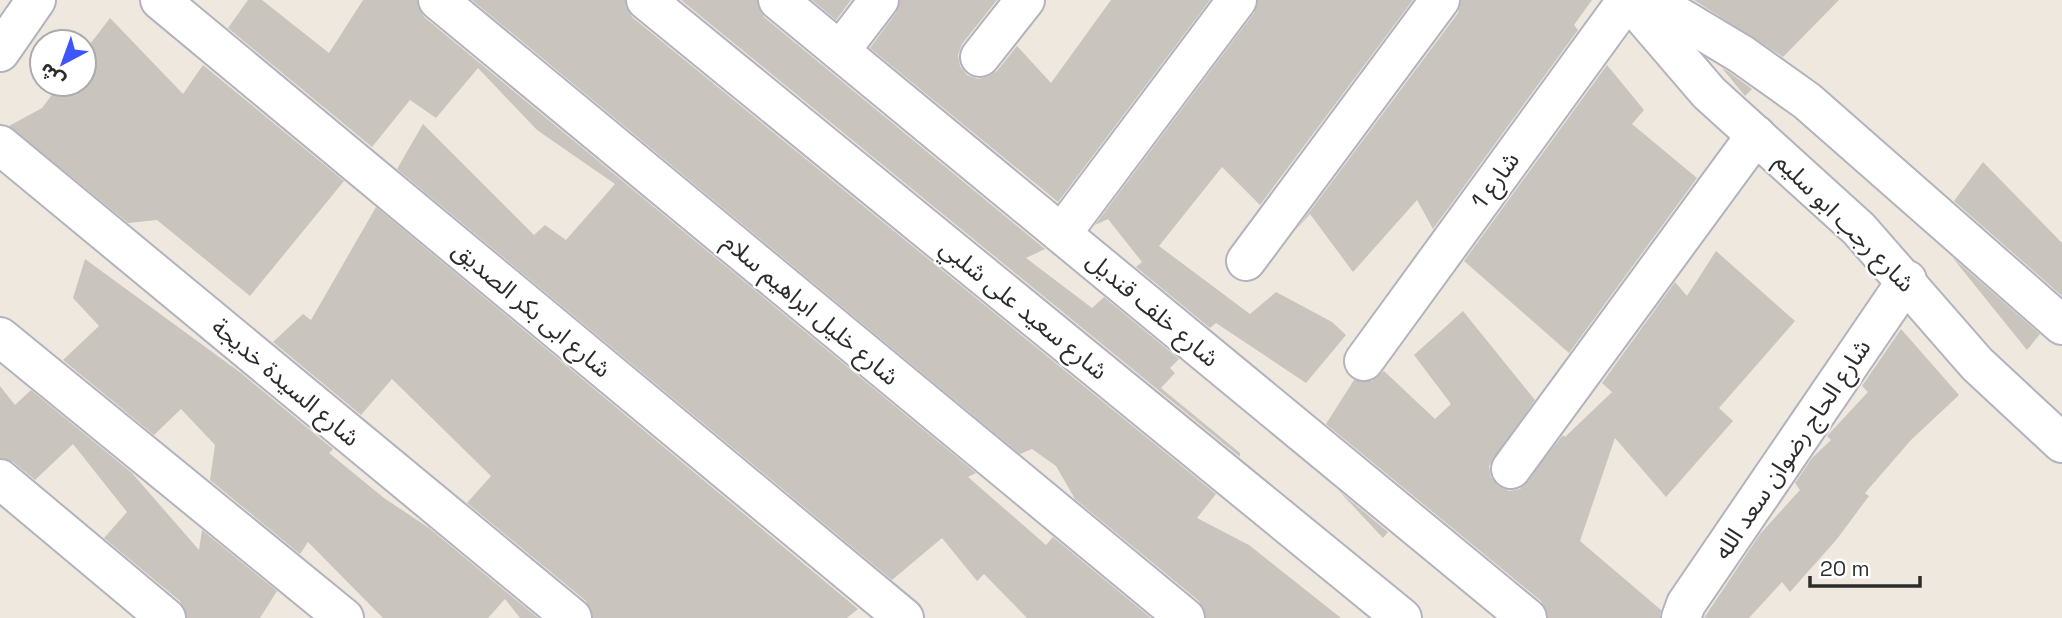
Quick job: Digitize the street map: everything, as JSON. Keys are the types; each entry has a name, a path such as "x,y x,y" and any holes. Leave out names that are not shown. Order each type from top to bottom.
{"street":[{"path":"0,52 36,0"},
{"name":"شارع ابى بكر الصديق","path":"160,0 904,618"},
{"name":"شارع خليل ابراهيم سلام","path":"438,0 1185,618"},
{"name":"شارع سعيد على شلبي","path":"646,0 1402,618"},
{"name":"شارع خلف قنديل","path":"778,0 1527,618"},
{"path":"840,51 879,0"},
{"path":"979,57 1025,0"},
{"path":"1062,233 1237,0"},
{"path":"1246,261 1440,0"},
{"path":"1629,0 1681,18 1741,54 1807,101 2062,325"},
{"name":"شارع رجب ابو سليم","path":"1629,0 1709,93 1859,229 1907,280 1977,364 2062,443"},
{"name":"شارع 1","path":"1364,361 1629,0"},
{"path":"1511,469 1756,135"},
{"name":"شارع السيدة خديجة","path":"0,145 572,618"},
{"name":"شارع الحاج رضوان سعد الله","path":"1681,618 1686,604 1907,280"},
{"path":"0,337 344,618"},
{"path":"0,479 166,618"}],"building":[{"path":"248,0 262,0 329,53 363,0 417,0 424,17 976,473 968,477 1046,545 1053,537 1151,618 1027,618 984,574 977,581 942,538 892,580 397,169 423,124 534,235 545,225 566,240 615,184 537,130 478,68 436,118 410,100 372,147 228,28"},
{"path":"472,0 625,0 632,17 1216,494 1197,518 1249,545 1341,618 1206,618 1199,601 1075,499 1056,466 1032,449 1020,454"},
{"path":"681,0 757,0 764,17 1045,249 1026,258 1092,308 1104,297 1179,359 1170,368 1175,373 1161,388 1240,453 1240,457"},
{"path":"812,0 851,0 836,20"},
{"path":"900,0 997,0 962,44 958,55 960,66 967,75 978,79 987,77 997,71 1017,46 1051,83 1111,0 1210,0 1058,202 870,48 896,13"},
{"path":"1258,0 1413,0 1260,205 1222,167 1159,246 1250,314 1276,292 1332,322 1346,335 1306,383 1216,323 1210,328 1136,267 1142,262 1108,219 1095,225 1254,13"},
{"path":"1461,0 1592,0 1574,25 1578,30 1433,229 1417,200 1353,272 1310,214 1296,230 1458,13"},
{"path":"1694,0 1839,0 1783,57"},
{"path":"110,18 183,94 203,65 344,181 250,296 157,220 128,223 9,126 42,108 50,98 98,98 98,34"},
{"path":"1607,65 1644,110 1632,124 1697,178 1569,353 1464,261"},
{"path":"1722,68 1729,72 1752,89 1745,96"},
{"path":"1983,162 2062,243 2062,296 1954,201"},
{"path":"376,207 858,609 847,618 593,618 586,601 467,503 491,476 392,379 361,415 273,342 303,314 311,320"},
{"path":"1716,251 1795,321 1719,408 1733,421 1666,497 1615,438 1580,541 1661,610 1660,618 1548,618 1541,601 1326,424 1354,380 1372,381 1384,371 1435,419 1451,404 1414,355 1463,311 1535,400 1489,466 1491,477 1498,486 1509,491 1520,489 1563,435 1565,437 1612,392 1602,383 1675,282 1687,296"},
{"path":"1952,257 2040,334 2027,350"},
{"path":"85,259 241,373 333,449 329,453 384,498 429,528 538,618 520,618 505,599 488,618 383,618 308,542 300,554 210,480 215,445 181,409 154,435 63,360 99,326 73,298"},
{"path":"1901,329 1959,395 1911,440 1865,493 1869,496 1837,539 1790,592 1782,582 1749,618 1704,618 1760,534 1800,490 1795,483 1812,458 1831,440 1827,436 1868,392 1862,386"},
{"path":"0,386 15,405 31,390 132,473 199,550 202,530 277,591 260,618 187,618 180,601 104,538 127,512 73,444 35,480 13,462 0,458"},
{"path":"1339,491 1388,532 1383,538"}]}
